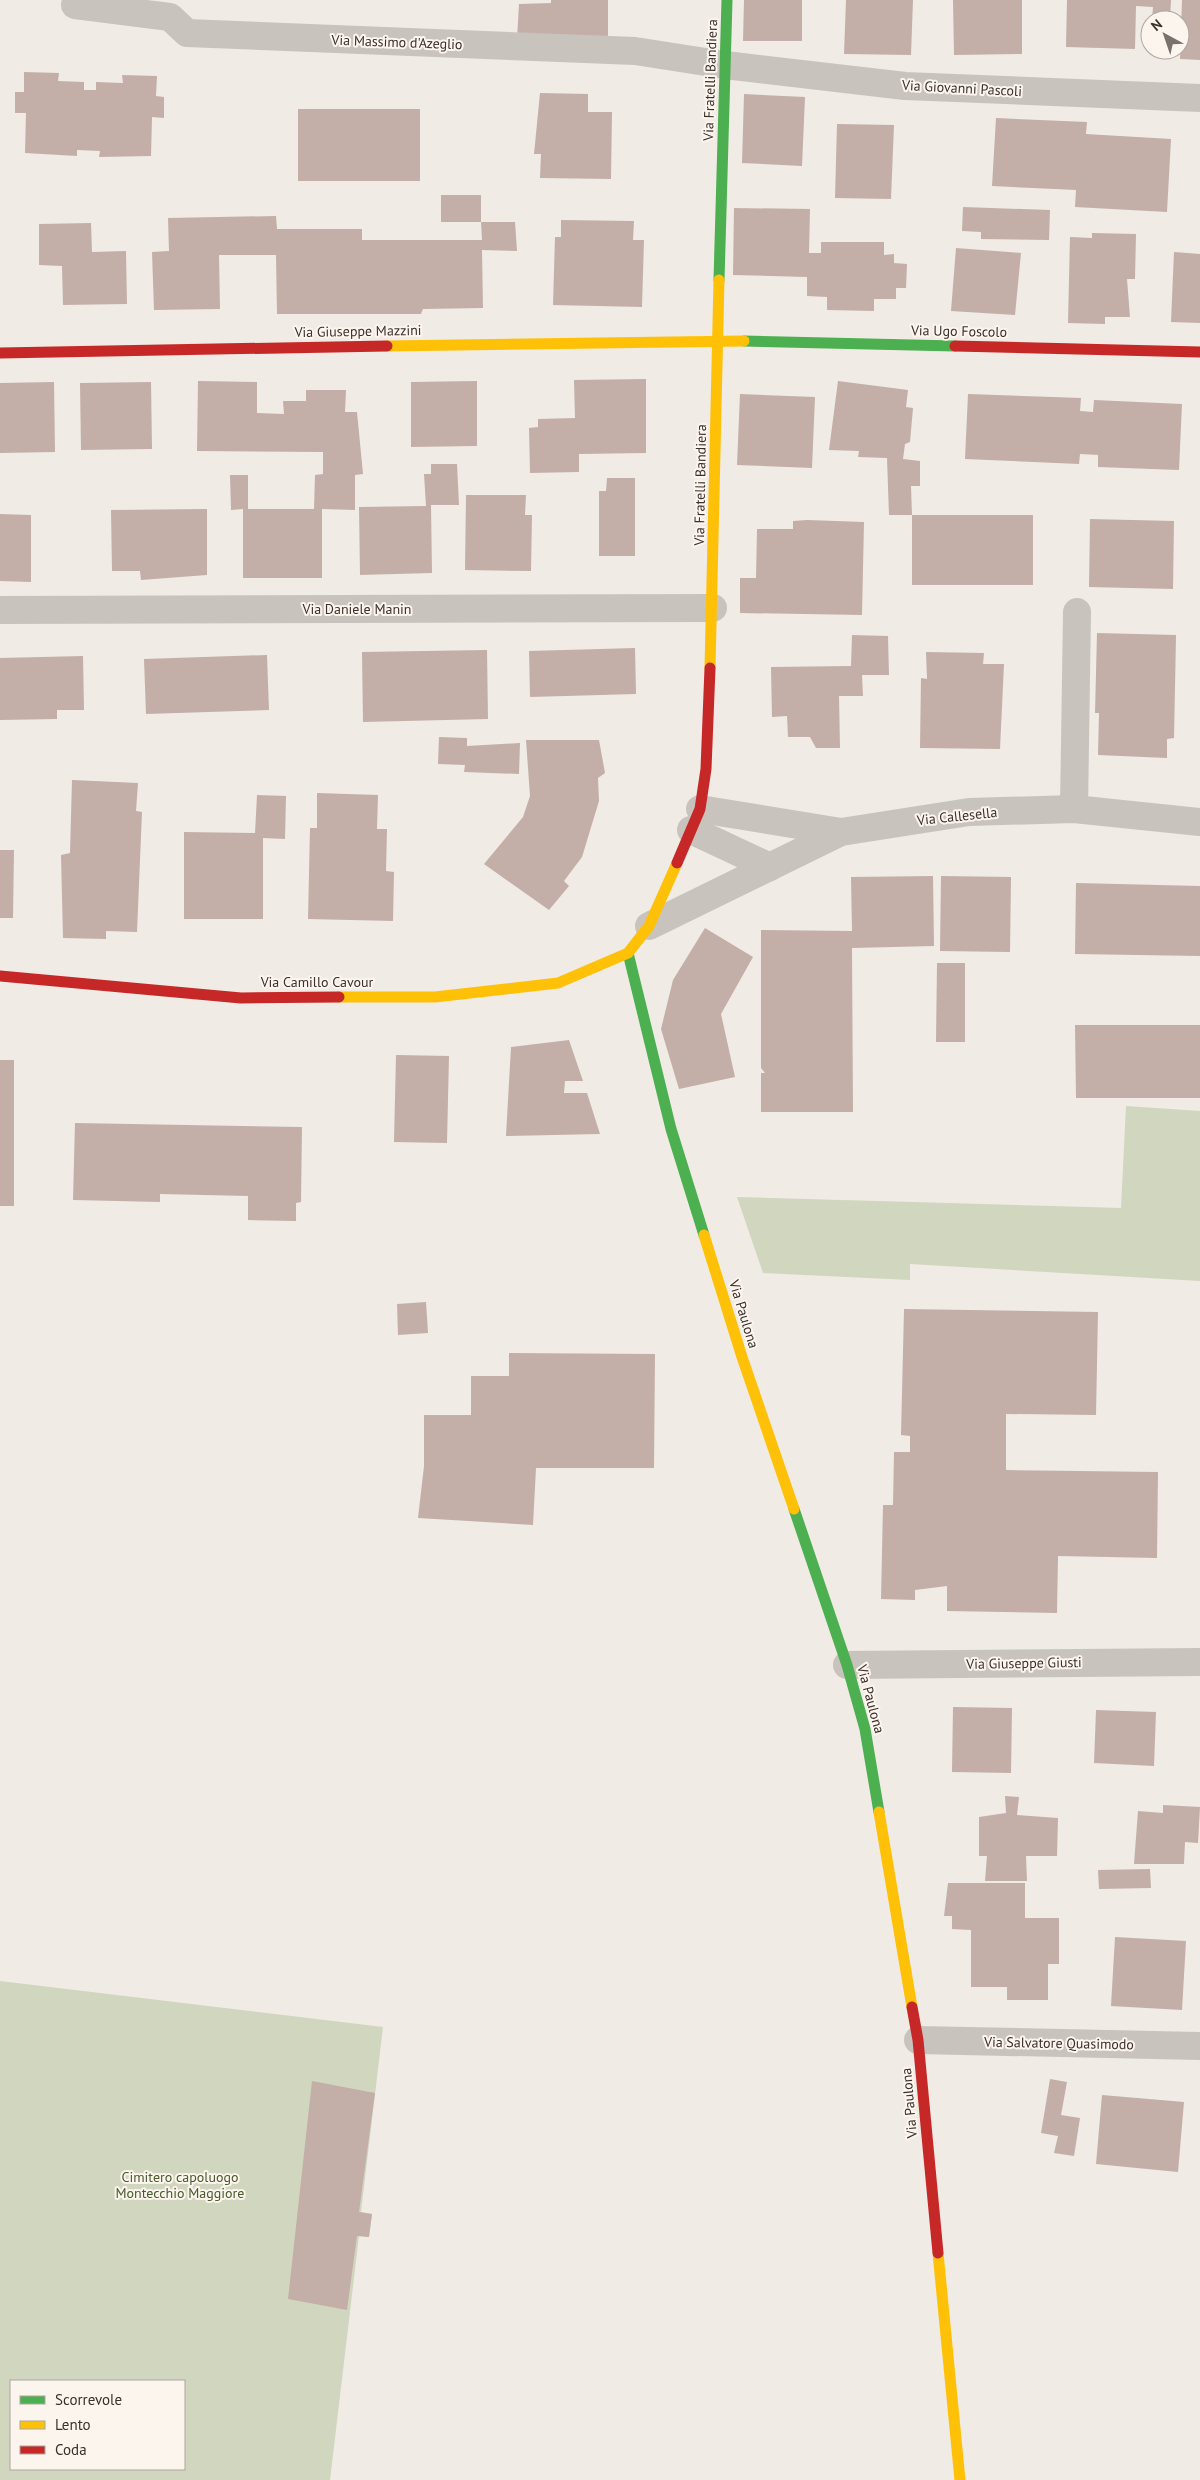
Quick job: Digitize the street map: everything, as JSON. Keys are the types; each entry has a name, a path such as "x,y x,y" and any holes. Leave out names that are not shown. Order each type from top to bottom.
{"street":[{"name":"Via Fratelli Bandiera","path":"628,953 649,926 695,820 706,769 713,608 727,0"},
{"name":"Via Massimo d'Azeglio","path":"75,5 170,17 187,34 635,52 725,65"},
{"name":"Via Giovanni Pascoli","path":"725,65 905,86 1200,98"},
{"name":"Via Ugo Foscolo","path":"718,340 1200,352"},
{"name":"Via Giuseppe Mazzini","path":"0,352 718,340"},
{"name":"Via Daniele Manin","path":"0,610 713,608"},
{"path":"1074,809 1077,612"},
{"name":"Via Callesella","path":"695,820 841,832 970,812 1074,809 1200,822"},
{"path":"695,820 770,867"},
{"name":"Via Callesella","path":"649,926 841,832"},
{"name":"Via Camillo Cavour","path":"0,976 241,998 435,997 558,983 628,953"},
{"name":"Via Paulona","path":"628,953 671,1129 742,1357 847,1665 865,1730 918,2040 960,2480"},
{"name":"Via Giuseppe Giusti","path":"847,1665 1200,1662"},
{"name":"Via Salvatore Quasimodo","path":"918,2040 1200,2046"}],"green space":[{"path":"1126,1106 1200,1111 1200,1281 910,1264 910,1280 763,1273 737,1197 1121,1208"},
{"name":"Cimitero capoluogo Montecchio Maggiore","path":"0,1981 383,2027 361,2212 372,2214 369,2237 359,2236 330,2480 0,2480"}],"building":[{"path":"551,0 608,0 608,48 517,39 519,4 551,3"},
{"path":"744,0 802,0 802,41 743,41"},
{"path":"846,0 913,0 911,55 844,54"},
{"path":"953,0 1022,0 1022,54 954,55"},
{"path":"1067,0 1171,0 1170,10 1153,10 1153,7 1136,6 1135,49 1066,47"},
{"path":"1182,0 1200,0 1200,60 1190,60 1190,10 1182,10"},
{"path":"24,72 59,73 58,81 84,82 84,90 96,90 96,82 123,83 122,75 157,76 156,96 164,97 164,118 152,117 151,156 99,157 100,151 77,150 77,156 25,153 26,113 15,113 15,92 24,92"},
{"path":"540,93 588,94 588,112 612,112 611,179 540,178 541,154 534,154"},
{"path":"744,94 805,97 802,166 742,163"},
{"path":"298,109 420,109 420,181 298,181"},
{"path":"996,118 1087,122 1086,134 1171,139 1167,212 1075,207 1076,190 992,186"},
{"path":"837,124 894,125 891,199 835,198"},
{"path":"441,195 481,195 481,222 441,222"},
{"path":"963,207 1050,210 1049,240 981,239 981,232 962,231"},
{"path":"734,208 810,209 809,253 821,253 821,242 884,242 884,255 894,254 894,263 907,264 906,288 896,288 896,299 874,299 874,311 827,310 827,297 807,296 807,277 733,275"},
{"path":"276,216 277,229 362,229 362,240 482,240 481,222 515,222 517,251 482,250 483,308 423,309 421,314 277,314 276,255 219,255 220,309 154,310 152,252 169,251 168,218"},
{"path":"561,220 634,221 633,240 644,240 642,307 553,305 555,237 561,237"},
{"path":"91,223 92,252 126,251 127,304 63,305 62,266 39,265 39,224"},
{"path":"1092,233 1136,234 1135,279 1127,279 1130,317 1105,317 1105,324 1068,323 1070,237 1092,238"},
{"path":"956,248 1021,253 1015,315 951,311"},
{"path":"1174,252 1200,254 1200,323 1171,322"},
{"path":"646,379 646,453 579,454 579,472 530,473 529,428 538,427 538,419 575,418 574,380"},
{"path":"198,381 257,382 257,413 284,414 283,401 306,401 306,390 346,390 345,412 357,412 363,474 355,475 355,510 322,509 322,578 243,578 243,509 231,510 230,475 248,475 248,509 314,509 315,475 323,474 323,452 197,451"},
{"path":"477,381 477,446 411,447 411,382"},
{"path":"838,381 908,390 906,407 913,408 910,442 905,444 903,459 920,461 920,486 911,486 912,515 889,515 887,458 858,457 859,451 829,450"},
{"path":"54,382 55,452 0,453 0,383"},
{"path":"151,382 152,449 81,450 80,383"},
{"path":"740,394 815,397 812,468 737,465"},
{"path":"968,394 1081,398 1080,411 1093,412 1094,400 1182,404 1179,470 1098,467 1098,455 1080,454 1079,464 965,459"},
{"path":"431,464 457,464 459,505 431,505 432,573 360,575 359,507 426,506 424,474 431,474"},
{"path":"607,478 635,478 635,556 599,556 599,491 606,491"},
{"path":"466,495 526,495 525,515 532,515 531,571 465,570"},
{"path":"207,509 207,575 141,580 140,571 112,571 111,510"},
{"path":"0,514 31,515 31,582 0,581"},
{"path":"912,515 1033,515 1033,585 912,585"},
{"path":"1090,519 1174,521 1173,589 1089,587"},
{"path":"793,521 864,522 862,615 740,613 740,578 756,578 757,529 793,529"},
{"path":"1097,633 1176,635 1174,738 1167,739 1167,758 1098,755 1099,713 1095,713"},
{"path":"852,635 888,636 889,675 862,675 863,696 839,696 840,748 816,748 810,737 788,737 787,716 772,717 771,667 851,666"},
{"path":"635,648 636,694 530,697 529,651"},
{"path":"487,650 488,719 363,722 362,652"},
{"path":"926,652 984,653 983,664 1004,664 1000,749 920,748 921,678 927,679"},
{"path":"267,655 269,710 146,714 144,659"},
{"path":"83,656 84,710 57,710 57,719 0,720 0,658"},
{"path":"439,737 467,738 467,746 520,743 519,774 464,772 465,765 438,764"},
{"path":"526,740 599,740 605,773 598,778 599,801 582,857 564,881 569,886 549,910 484,864 523,817 530,796"},
{"path":"72,780 138,783 136,811 142,812 137,932 106,931 106,939 63,938 61,855 70,853"},
{"path":"317,793 378,795 377,829 387,829 386,871 394,872 393,921 308,919 310,828 317,828"},
{"path":"257,795 286,796 285,839 263,838 263,919 184,919 184,832 255,833"},
{"path":"0,850 14,850 13,918 0,918"},
{"path":"933,876 934,946 852,948 853,1112 761,1112 761,1073 765,1073 761,1068 761,930 852,931 851,877"},
{"path":"941,876 1011,877 1010,952 940,951"},
{"path":"1076,883 1200,886 1200,956 1075,954"},
{"path":"705,928 753,957 721,1014 735,1077 679,1089 661,1029 673,980"},
{"path":"937,963 965,963 965,1042 936,1042"},
{"path":"1075,1025 1200,1025 1200,1098 1076,1098"},
{"path":"569,1040 583,1081 565,1081 564,1093 587,1093 600,1134 506,1136 511,1047"},
{"path":"396,1055 449,1056 447,1143 394,1142"},
{"path":"0,1060 14,1060 14,1206 0,1206"},
{"path":"75,1123 302,1127 301,1202 296,1203 296,1221 248,1220 248,1196 160,1194 160,1202 73,1200"},
{"path":"426,1302 428,1333 398,1335 397,1304"},
{"path":"904,1309 1098,1312 1096,1415 1006,1414 1006,1470 1158,1472 1157,1558 1058,1556 1057,1613 947,1611 947,1586 915,1590 915,1600 881,1599 883,1505 893,1505 894,1452 910,1452 910,1436 901,1435"},
{"path":"509,1353 655,1354 654,1468 536,1468 533,1525 418,1518 424,1466 424,1415 471,1415 471,1376 509,1376"},
{"path":"953,1707 1012,1708 1011,1773 952,1772"},
{"path":"1096,1710 1156,1712 1154,1766 1094,1763"},
{"path":"1005,1796 1019,1797 1017,1815 1058,1818 1057,1856 1026,1856 1027,1881 985,1881 987,1856 979,1856 979,1817 1006,1813"},
{"path":"1163,1805 1200,1807 1198,1843 1185,1842 1184,1864 1134,1864 1138,1811 1163,1813"},
{"path":"1150,1869 1151,1888 1099,1889 1098,1870"},
{"path":"948,1883 1025,1883 1025,1918 1059,1918 1059,1964 1048,1964 1048,2000 1007,2000 1007,1987 971,1987 971,1930 952,1929 952,1916 944,1916"},
{"path":"1115,1937 1186,1941 1182,2010 1111,2006"},
{"path":"1050,2079 1067,2082 1061,2115 1080,2118 1074,2156 1054,2153 1058,2136 1041,2133"},
{"path":"312,2081 375,2093 359,2212 372,2214 369,2237 357,2236 347,2310 288,2299"},
{"path":"1102,2095 1184,2102 1178,2172 1096,2164"}],"traffic: fast":[{"path":"719,280 727,0"},
{"path":"744,341 955,346"},
{"path":"628,953 671,1129 704,1235"},
{"path":"794,1509 847,1665 865,1729 879,1812"}],"traffic: slow":[{"path":"710,668 719,280"},
{"path":"387,346 744,341"},
{"path":"339,997 435,997 558,983 628,953 649,926 677,863"},
{"path":"704,1235 742,1357 794,1509"},
{"path":"879,1812 912,2007"},
{"path":"938,2253 960,2480"}],"traffic: jam":[{"path":"0,353 387,346"},
{"path":"955,346 1200,352"},
{"path":"677,863 700,809 706,769 710,668"},
{"path":"0,976 241,998 339,997"},
{"path":"912,2007 918,2040 938,2253"}]}
